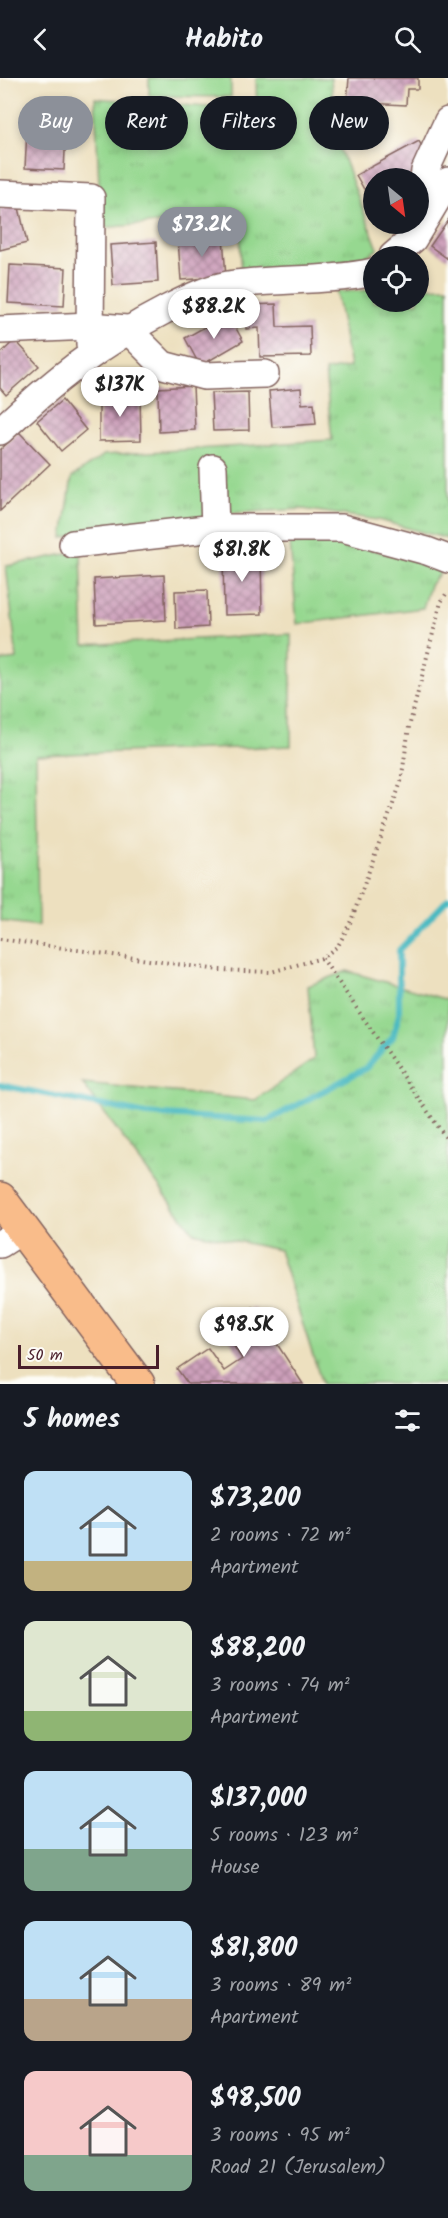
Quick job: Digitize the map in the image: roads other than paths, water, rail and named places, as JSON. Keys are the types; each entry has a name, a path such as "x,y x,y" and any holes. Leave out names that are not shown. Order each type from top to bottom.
{"main road":[{"path":"0,1199 11,1237 138,1384"}],"street":[{"path":"426,168 448,122"},
{"path":"429,210 448,181"},
{"path":"0,194 91,198 90,354"},
{"path":"402,246 412,234"},
{"path":"0,431 44,390 90,354 127,329 194,296 227,285 363,274"},
{"path":"0,330 90,326 127,329 163,365 204,376 265,374"},
{"path":"213,468 215,528"},
{"path":"73,544 215,528 342,528 448,559"}],"waterway":[{"path":"0,1085 146,1114 267,1121 366,1068 393,1037 399,1014 399,950 448,899"}]}
